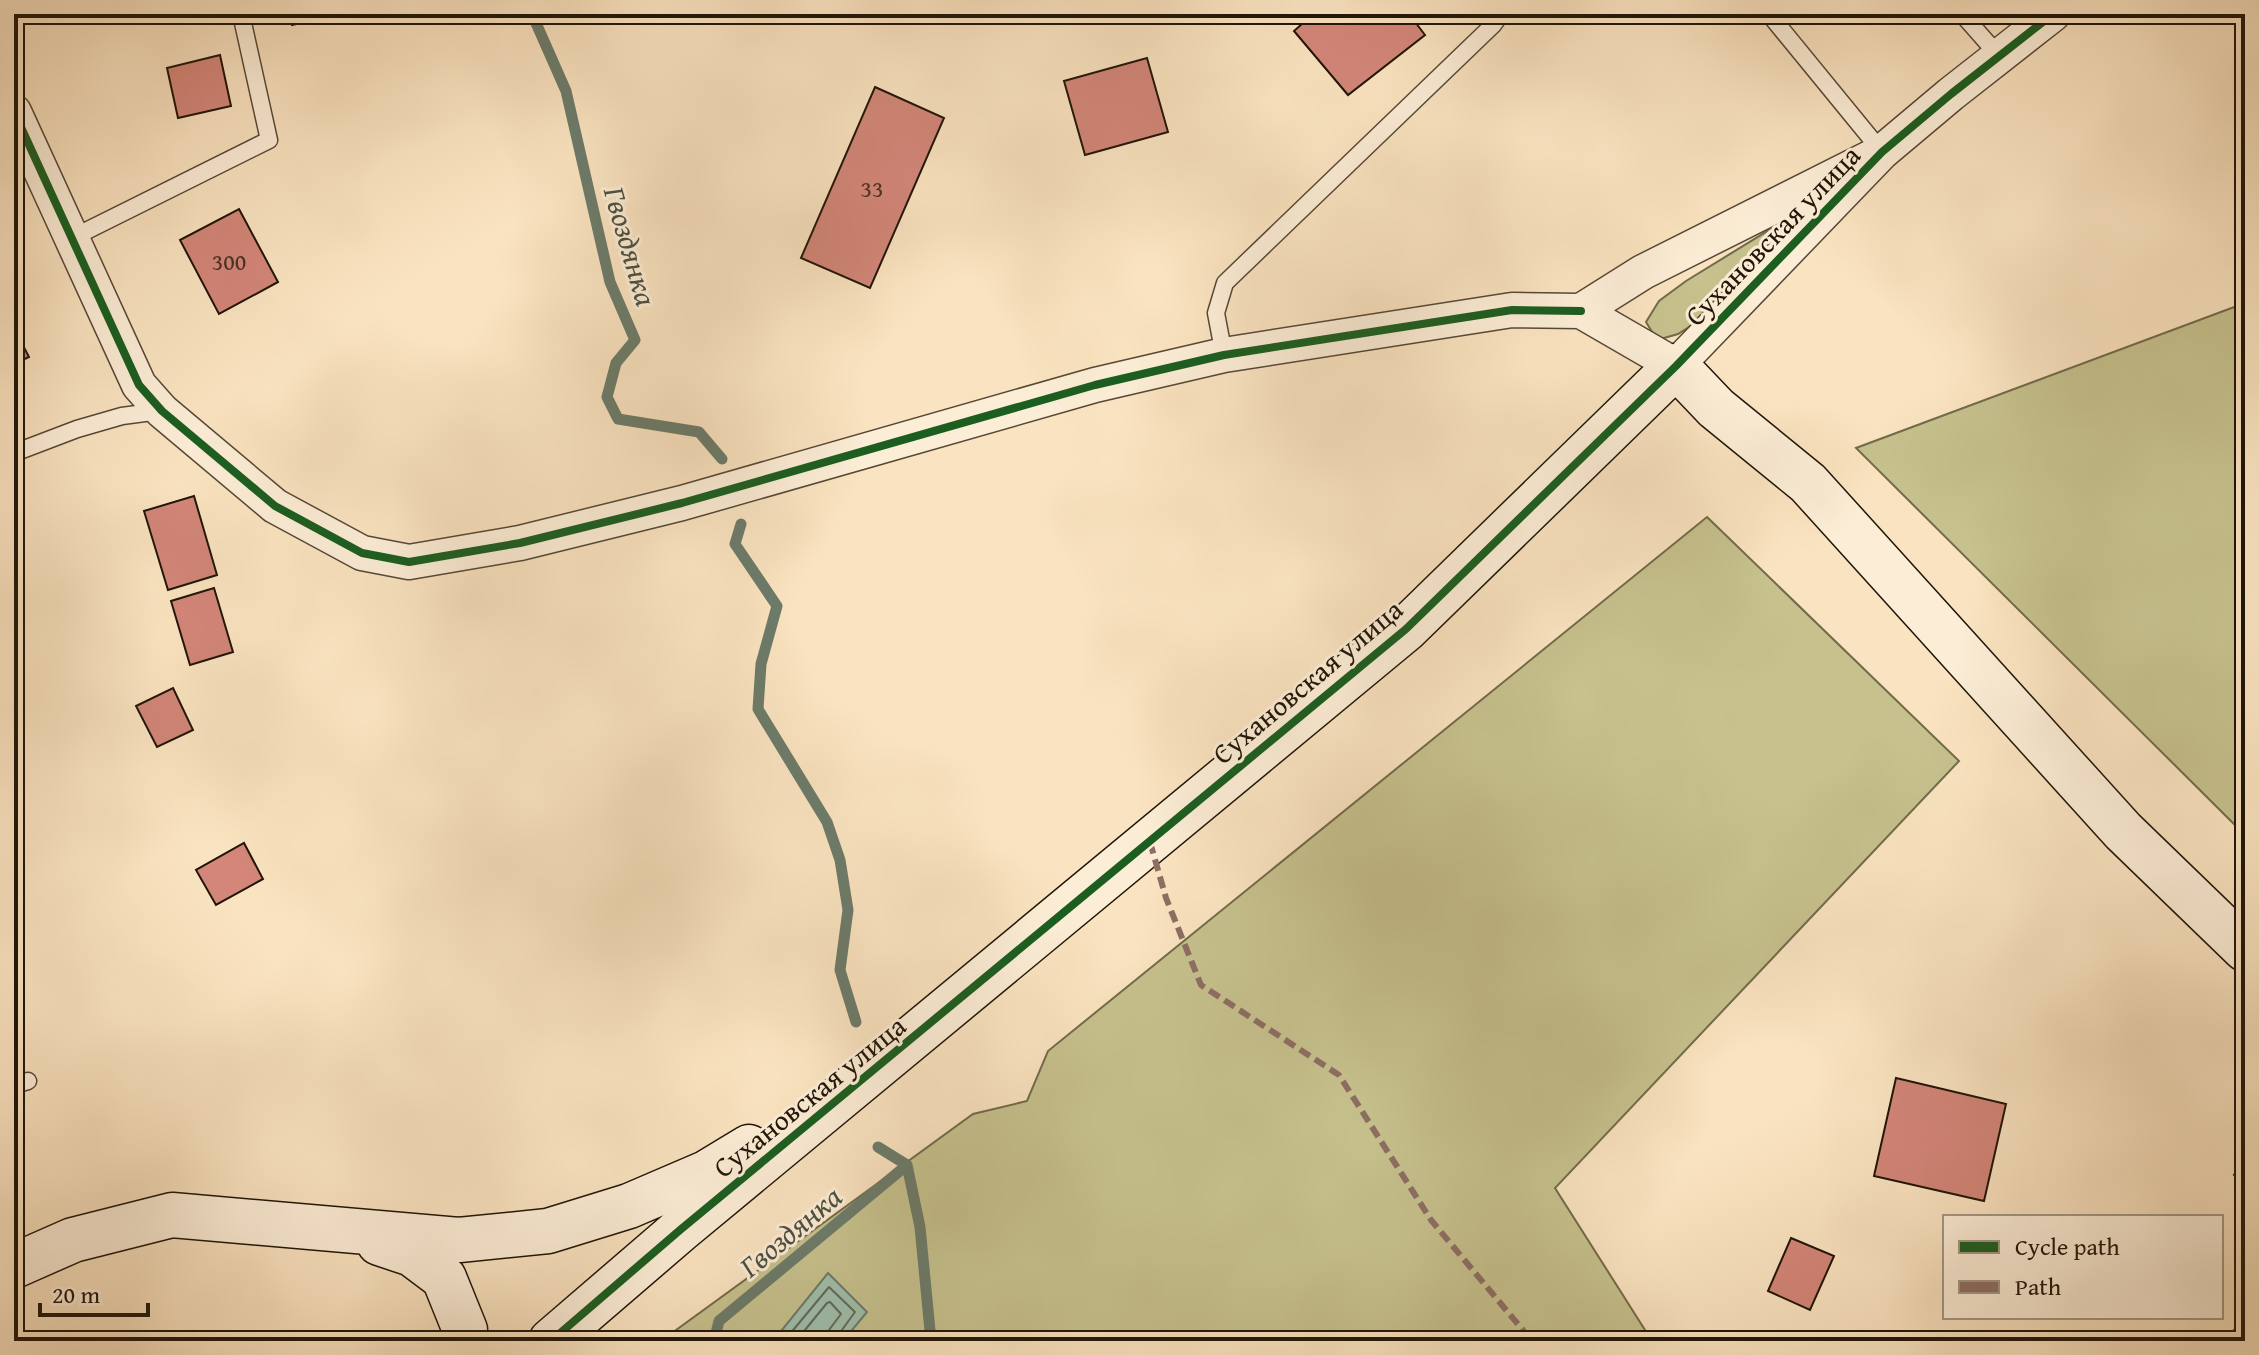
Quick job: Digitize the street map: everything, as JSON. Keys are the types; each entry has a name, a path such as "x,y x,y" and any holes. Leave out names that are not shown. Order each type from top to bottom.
{"street":[{"name":"Сухановская улица","path":"551,1341 680,1230 1406,629 1676,366 1882,152 2053,14"},
{"path":"14,112 139,385 162,411 275,506 362,553 409,562 520,543 682,503 1095,385 1224,355 1512,310 1581,311 1676,366 1716,408 1808,483 2123,831 2245,949"},
{"path":"1581,311 1643,272 1882,152"},
{"path":"14,1266 73,1240 172,1215 459,1240 548,1231 629,1206 706,1173 862,1081"},
{"path":"342,1230 412,1254 444,1278 465,1330 464,1341"}],"lane":[{"path":"72,238 269,140 241,14"},
{"path":"1224,355 1216,313 1225,283 1501,14"},
{"path":"1769,14 1882,152"},
{"path":"1962,14 1999,56"},
{"path":"14,453 122,416 162,411"},
{"path":"2236,1341 2245,1330"}],"shaded area":[{"path":"1800,211 1805,217 1700,320 1678,334 1657,340 1646,322 1659,301"},
{"path":"2245,303 2245,835 1856,448"},
{"path":"1707,517 1959,761 1555,1188 1652,1341 661,1341 973,1114 1027,1101 1048,1051"}],"water":[{"path":"828,1273 867,1312 843,1341 773,1341"}],"building":[{"path":"289,14 339,14 292,25"},
{"path":"1313,14 1409,14 1425,35 1348,95 1294,31"},
{"path":"220,55 231,106 178,118 167,68"},
{"path":"1147,58 1168,132 1085,155 1064,81"},
{"path":"875,87 944,118 870,288 801,258"},
{"path":"239,209 278,282 219,314 180,240"},
{"path":"14,328 29,357 14,364"},
{"path":"194,496 217,575 168,590 144,511"},
{"path":"214,588 233,652 190,665 171,601"},
{"path":"173,688 193,730 157,747 136,706"},
{"path":"244,843 263,879 216,905 196,870"},
{"path":"1896,1078 2006,1104 1984,1201 1874,1176"},
{"path":"2245,1161 2245,1185 2234,1175"},
{"path":"1791,1238 1834,1256 1810,1310 1768,1291"}],"waterway":[{"name":"Гвоздянка","path":"532,14 566,91 610,282 635,340 616,363 607,397 618,419 699,432 722,459"},
{"name":"Гвоздянка","path":"741,524 735,544 777,606 761,664 758,709 827,822 840,860 848,910 840,970 856,1022"},
{"name":"Гвоздянка","path":"714,1341 719,1321 907,1165 878,1147"},
{"name":"Гвоздянка","path":"907,1165 920,1227 931,1341"}],"marked path":[{"path":"1150,842 1166,898 1201,985 1339,1075 1431,1220 1532,1341"}],"cycle path":[{"path":"551,1341 680,1230 1406,629 1676,366 1882,152 2053,14"},
{"path":"14,112 139,385 162,411 275,506 362,553 409,562 520,543 682,503 1095,385 1224,355 1512,310 1581,311"}]}
